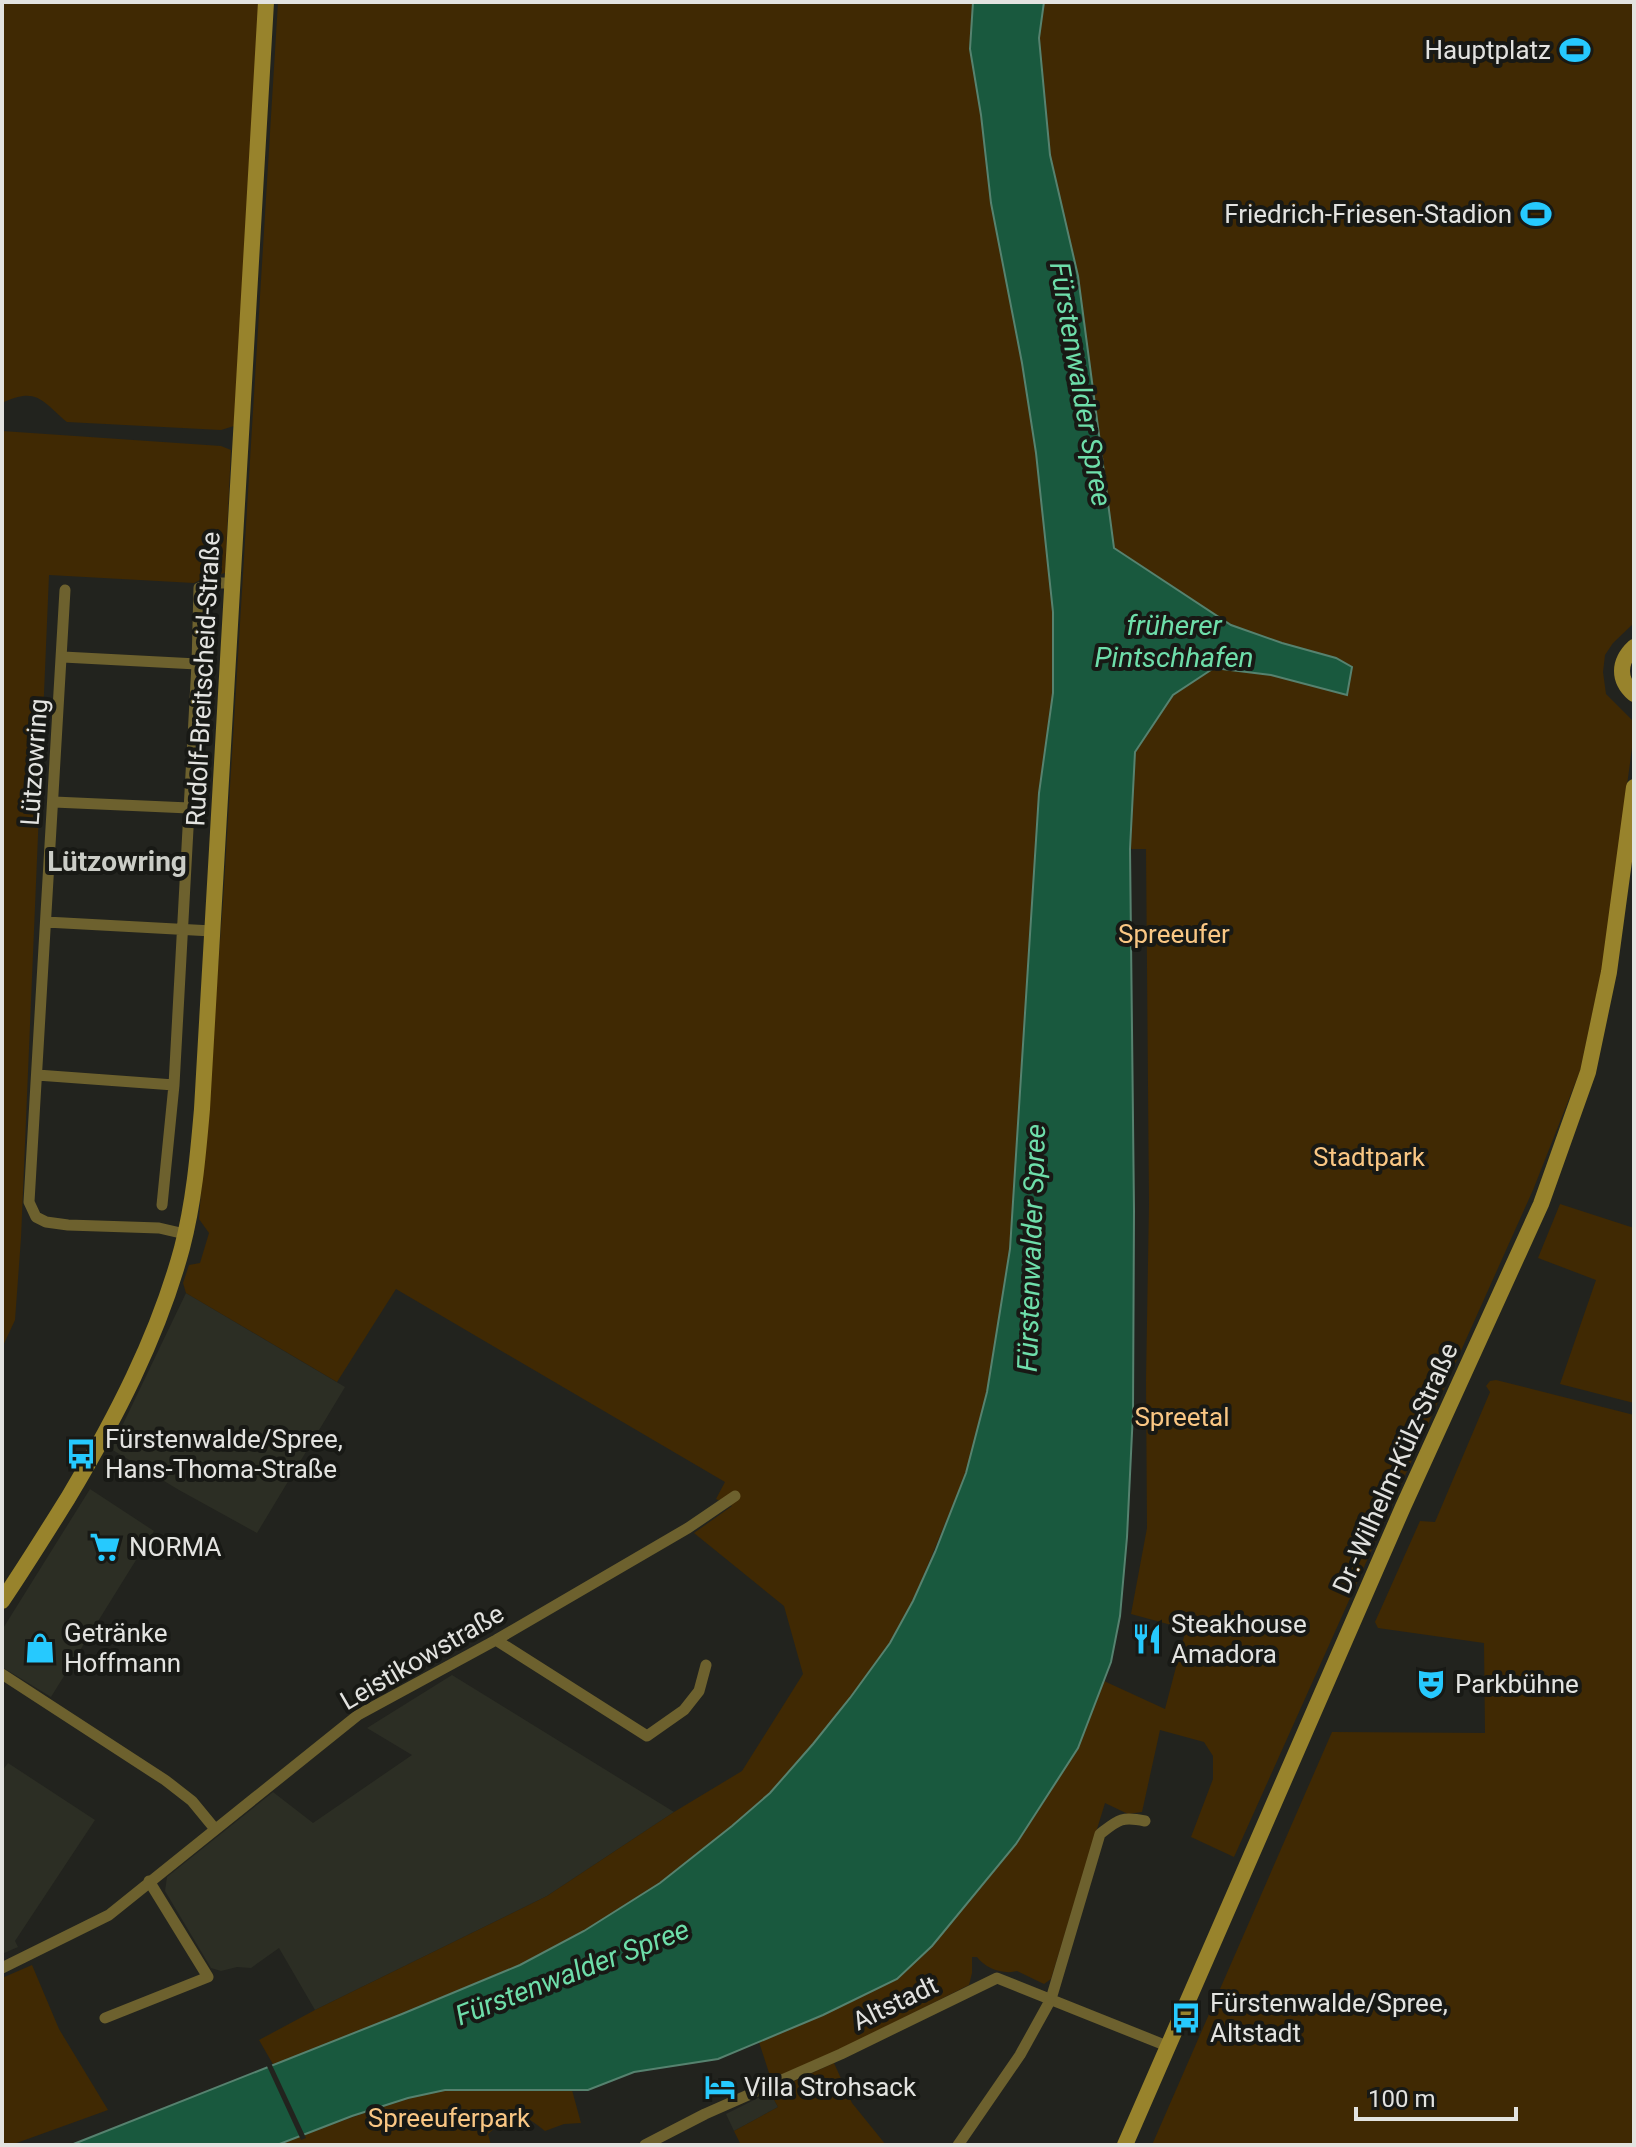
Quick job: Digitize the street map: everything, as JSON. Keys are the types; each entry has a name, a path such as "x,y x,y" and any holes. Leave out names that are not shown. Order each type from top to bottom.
{"main road":[{"name":"Rudolf-Breitscheid-Straße","path":"2,1601 76,1484 128,1390 161,1313 185,1234 197,1163 266,2"},
{"path":"1634,647 1623,661 1621,671 1623,680 1634,694"},
{"name":"Dr.-Wilhelm-Külz-Straße","path":"1125,2145 1415,1481 1541,1204 1588,1072 1609,972 1634,787"}],"street":[{"path":"162,1205 174,1085 199,588 215,583 232,583"},
{"name":"Lützowring","path":"65,590 29,1199 36,1217 46,1222 159,1228 185,1234"},
{"path":"63,657 197,664"},
{"path":"54,802 189,808"},
{"path":"46,922 212,931"},
{"path":"37,1075 174,1085"},
{"name":"Leistikowstraße","path":"2,1968 109,1915 358,1715 496,1640 688,1528 735,1496"},
{"path":"496,1640 647,1736 684,1710 699,1691 706,1665"},
{"path":"2,1674 165,1780 192,1801 215,1829"},
{"path":"958,2145 1020,2055 1051,1999 1100,1834 1119,1819 1128,1817 1145,1821"},
{"path":"105,2018 208,1977 149,1881"},
{"name":"Altstadt","path":"645,2145 997,1978 1167,2046"}],"shaded area":[{"path":"186,1293 345,1387 257,1533 111,1449"},
{"path":"90,1489 154,1531 51,1697 2,1667 2,1630"},
{"path":"452,1675 674,1812 547,1896 315,2010 279,1948 251,1968 221,1971 211,1968 165,1891 167,1877 273,1792 313,1823 412,1755 367,1728"},
{"path":"8,1763 95,1820 15,1941 18,1947 2,1954 2,1771"},
{"path":"770,2092 778,2107 734,2131 726,2114"}],"green space":[{"path":"2,2 259,2 234,426 221,430 67,422 38,398 23,396 2,403"},
{"path":"278,2 973,2 970,49 1036,453 1053,612 1053,693 1039,793 1010,1249 987,1392 966,1473 913,1601 890,1643 850,1698 770,1793 660,1883 584,1931 520,1965 274,2066 259,2040 547,1896 742,1771 803,1674 784,1606 694,1533 732,1506 716,1499 725,1482 396,1289 337,1382 186,1293 183,1283 189,1265 200,1263 209,1233 199,1219 223,902"},
{"path":"1044,2 1634,2 1634,623 1605,655 1603,672 1606,694 1634,722 1634,733 1603,964 1580,1071 1533,1190 1234,1857 1191,1837 1213,1779 1213,1756 1204,1742 1160,1730 1142,1812 1128,1814 1105,1803 1051,1979 1044,1984 1017,1971 995,1970 977,1957 972,1957 969,1985 839,2050 771,2079 759,2042 823,2015 932,1946 1016,1844 1078,1748 1104,1681 1165,1709 1186,1629 1131,1614 1147,1528 1149,1204 1146,849 1130,849 1135,752 1173,695 1214,668 1271,675 1346,695 1352,667 1231,625 1114,548 1078,276 1050,155 1039,38"},
{"path":"2,431 221,446 231,450 225,573 194,583 49,575 21,1238 15,1320 2,1348"},
{"path":"1560,1204 1634,1228 1634,1403 1560,1384 1596,1280 1538,1258"},
{"path":"1496,1380 1634,1415 1634,2145 1152,2145 1332,1732 1485,1733 1484,1643 1378,1628 1375,1622 1420,1521 1435,1522 1490,1392 1486,1386"},
{"path":"32,1965 59,2029 108,2110 11,2145 2,2145 2,1978"},
{"path":"834,2063 852,2103 886,2145 741,2145 734,2131 778,2107 770,2092"},
{"name":"Spreeuferpark","path":"445,2089 572,2090 581,2123 564,2124 545,2131 527,2118 510,2116 488,2134 491,2145 277,2145 381,2107"}],"water":[{"path":"973,2 1044,2 1039,38 1050,155 1078,276 1114,548 1231,625 1336,658 1352,667 1347,695 1271,675 1214,668 1173,695 1135,752 1130,849 1133,1412 1127,1537 1120,1616 1111,1662 1078,1748 1016,1844 932,1946 897,1979 823,2015 718,2059 634,2072 588,2090 445,2090 352,2116 277,2145 71,2145 520,1965 584,1931 660,1883 770,1793 813,1744 890,1643 935,1552 966,1473 987,1392 1010,1249 1039,793 1053,693 1053,612 1036,453 991,203 970,49"}],"pier":[{"path":"271,2063 306,2138 301,2140 266,2064"}],"place":[{"name":"Hauptplatz","path":"1575,50"},
{"name":"Friedrich-Friesen-Stadion","path":"1536,214"},
{"name":"Fürstenwalde/Spree, Hans-Thoma-Straße","path":"81,1454"},
{"name":"NORMA","path":"105,1547"},
{"name":"Steakhouse Amadora","path":"1147,1639"},
{"name":"Getränke Hoffmann","path":"40,1648"},
{"name":"Parkbühne","path":"1431,1684"},
{"name":"Fürstenwalde/Spree, Altstadt","path":"1186,2018"},
{"name":"Villa Strohsack","path":"720,2087"}],"district":[{"name":"Lützowring","path":"117,861"}],"water label":[{"name":"Fürstenwalder Spree","path":"1081,384"},
{"name":"früherer Pintschhafen","path":"1174,641"},
{"name":"Fürstenwalder Spree","path":"1031,1248"},
{"name":"Fürstenwalder Spree","path":"572,1972"}],"park label":[{"name":"Spreeufer","path":"1174,934"},
{"name":"Stadtpark","path":"1369,1157"},
{"name":"Spreetal","path":"1182,1417"}]}
